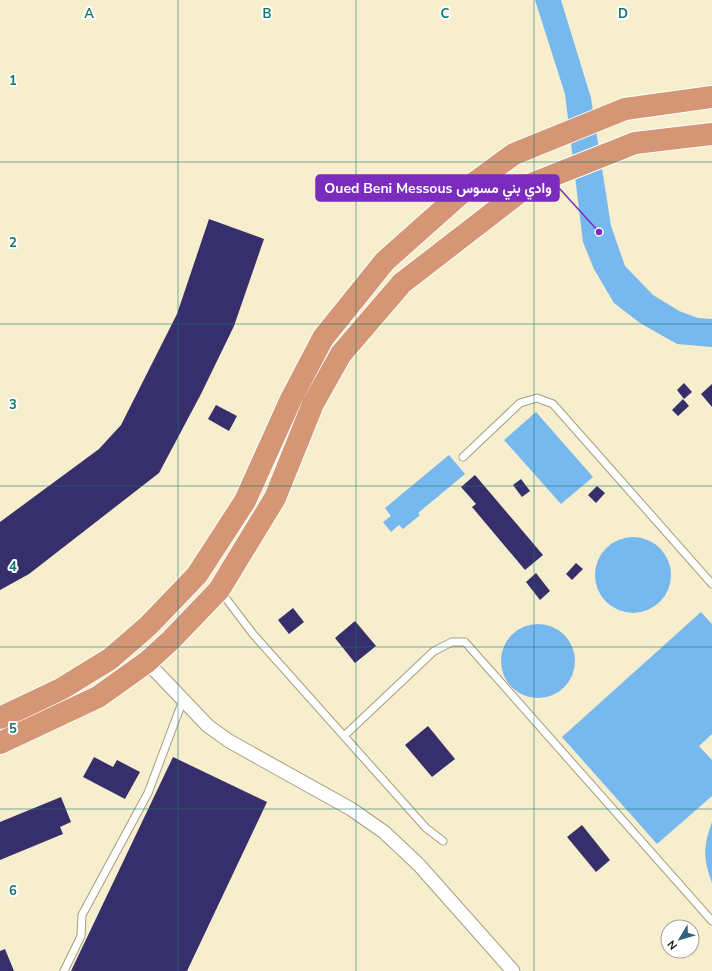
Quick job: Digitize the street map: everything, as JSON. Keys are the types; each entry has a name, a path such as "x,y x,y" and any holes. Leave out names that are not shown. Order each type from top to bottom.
{"highway":[{"path":"0,718 61,689 110,659 148,626 197,575 245,501 291,399 323,338 385,261 466,189 514,154 625,109 712,97"},
{"path":"0,743 98,697 147,662 171,640 219,590 275,498 313,404 341,354 402,283 529,185 634,143 712,134"}],"street":[{"path":"147,662 208,726 229,742 351,809 384,832 419,865 513,971"}],"lane":[{"path":"463,457 520,403 537,398 553,404 712,584"},
{"path":"219,590 253,634 426,828 443,841"},
{"path":"344,736 434,651 452,642 465,642 712,922"},
{"path":"64,971 81,936 82,915 148,793 183,700"}],"water":[{"path":"535,0 561,0 591,98 611,226 625,266 653,295 679,311 698,318 712,319 712,347 677,344 640,323 614,303 594,269 583,242 565,94"},
{"path":"536,412 593,477 561,504 504,440"},
{"path":"449,455 465,474 418,513 420,515 403,529 399,525 391,532 383,522 391,516 385,508"},
{"path":"633,537 647,540 660,548 668,561 671,575 668,589 660,602 647,610 633,613 619,610 606,602 598,589 595,575 598,561 606,548 619,540"},
{"path":"701,612 712,624 712,734 699,746 712,760 712,796 657,844 562,737"},
{"path":"538,624 559,630 569,640 575,661 569,682 559,692 538,698 517,692 507,682 501,661 507,640 517,630"},
{"path":"712,822 712,883 705,852"}],"building":[{"path":"209,219 264,239 234,326 201,394 159,473 29,574 0,590 0,522 99,449 121,425 177,314"},
{"path":"684,383 692,392 684,399 677,390"},
{"path":"712,384 712,407 701,394"},
{"path":"683,399 689,406 678,416 672,410"},
{"path":"216,405 237,416 229,431 208,419"},
{"path":"475,475 543,555 525,570 472,507 476,504 461,487"},
{"path":"521,479 530,491 522,497 513,485"},
{"path":"597,486 605,493 596,503 588,495"},
{"path":"576,563 583,569 572,580 566,574"},
{"path":"536,573 550,591 540,600 526,582"},
{"path":"293,608 304,622 289,634 278,620"},
{"path":"355,621 376,646 355,663 335,638"},
{"path":"428,726 455,759 432,777 405,745"},
{"path":"94,757 113,767 117,760 140,772 125,799 83,777"},
{"path":"173,757 267,802 187,971 71,971"},
{"path":"61,797 71,822 60,827 63,834 0,860 0,822"},
{"path":"582,825 610,860 596,872 567,837"},
{"path":"5,949 14,971 0,971 0,951"}],"place":[{"name":"Oued Beni Messous وادي بني مسوس","path":"599,232"}]}
